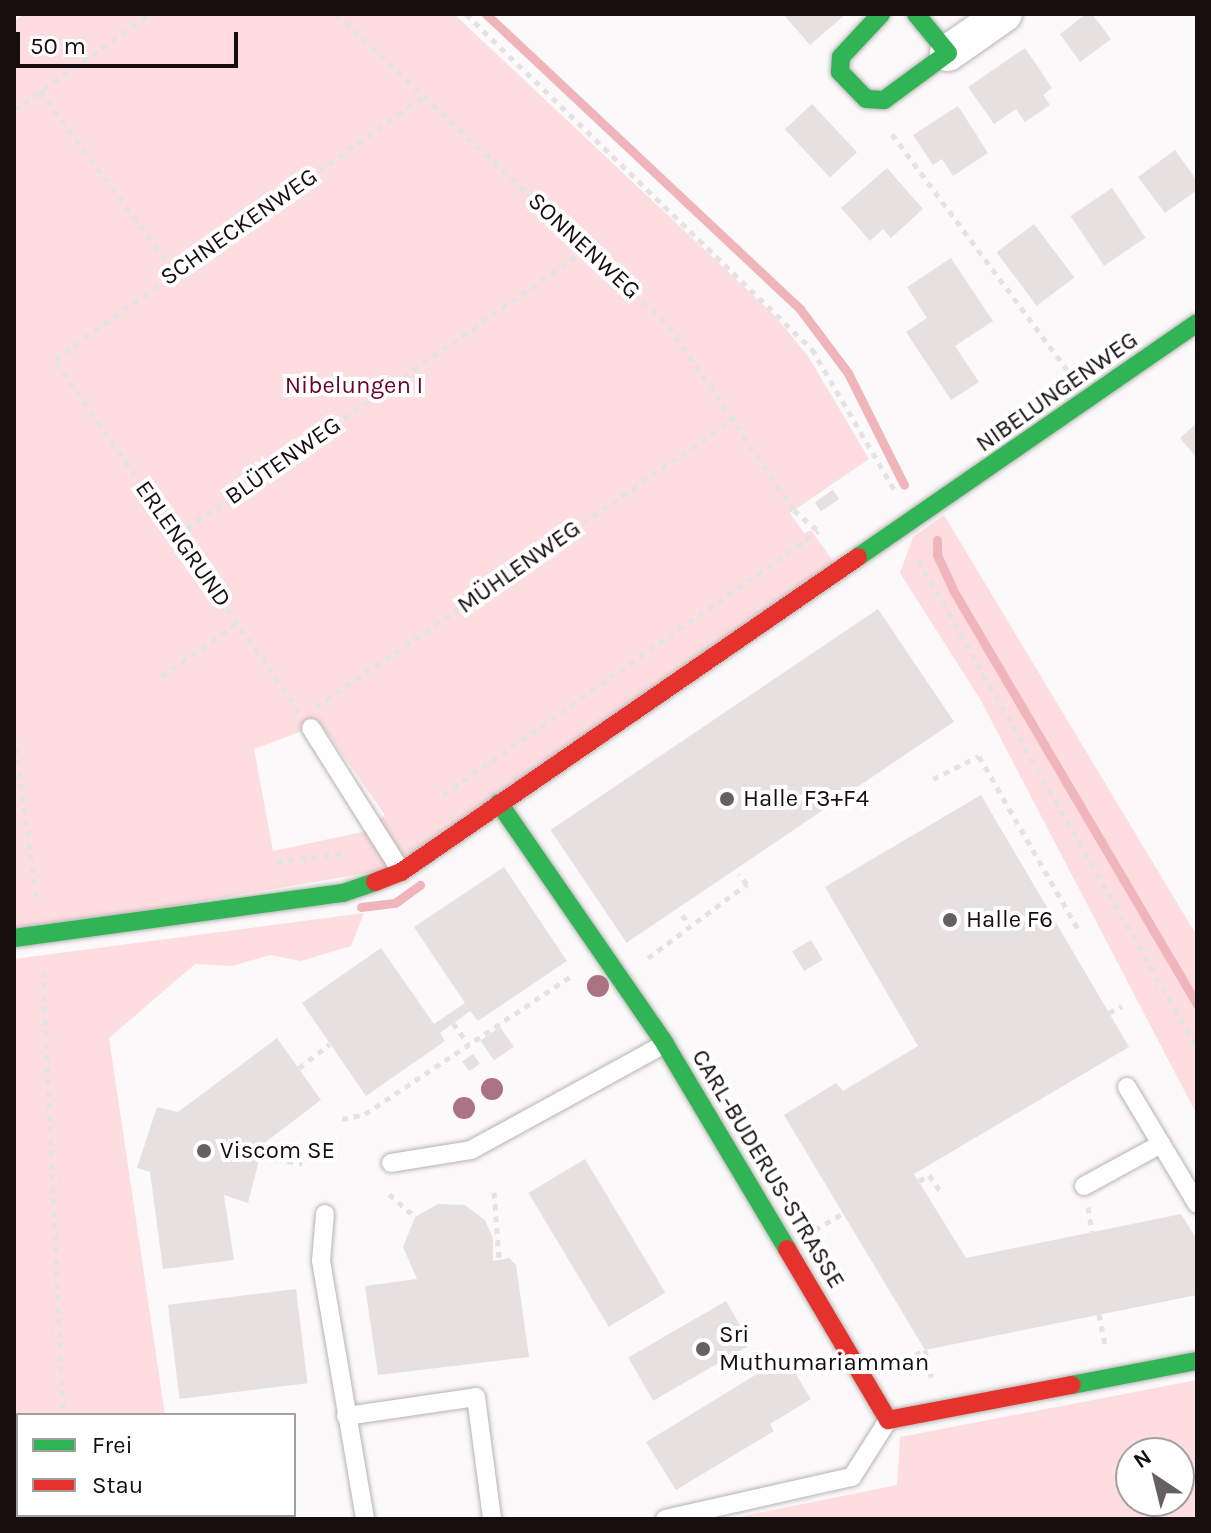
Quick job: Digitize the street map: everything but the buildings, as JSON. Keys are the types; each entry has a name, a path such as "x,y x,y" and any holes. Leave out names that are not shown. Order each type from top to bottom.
{"street":[{"path":"881,14 841,57 840,72 866,99 884,100 1004,14"},
{"path":"916,14 948,53"},
{"name":"NIBELUNGENWEG","path":"905,524 945,500 1197,323"},
{"path":"14,938 343,893 401,872 905,524"},
{"name":"CARL-BUDERUS-STRASSE","path":"499,803 665,1044 888,1420"},
{"path":"888,1420 1197,1361"}],"lane":[{"path":"307,722 401,872"},
{"name":"CARL-BUDERUS-STRASSE","path":"391,1163 471,1150 665,1044"},
{"path":"1127,1087 1197,1204"},
{"path":"1084,1186 1161,1144"},
{"path":"325,1214 321,1261 365,1519"},
{"path":"346,1416 476,1397 492,1519"},
{"path":"665,1519 852,1477 888,1420"}],"path":[{"path":"14,110 150,14"},
{"name":"SONNENWEG","path":"336,14 669,326 735,418 794,510 819,531 431,803"},
{"path":"466,14 812,349 1030,764 1197,1048"},
{"path":"40,91 175,273"},
{"name":"SCHNECKENWEG","path":"55,359 424,96"},
{"path":"866,99 1089,400"},
{"name":"BLÜTENWEG","path":"177,535 586,250"},
{"name":"ERLENGRUND","path":"55,359 307,722"},
{"name":"MÜHLENWEG","path":"307,722 735,418"},
{"path":"162,676 238,623"},
{"path":"14,736 42,935 63,1413"},
{"path":"933,779 979,756 1080,932"},
{"path":"342,1119 365,1114 568,975 617,972 671,943 689,923 747,884 738,874"},
{"path":"682,915 689,923"},
{"path":"1109,1013 1122,1006"},
{"path":"453,1023 468,1044"},
{"path":"299,1068 330,1044"},
{"path":"264,1156 302,1164"},
{"path":"919,1181 929,1175 940,1191"},
{"path":"494,1192 499,1259"},
{"path":"389,1194 415,1217"},
{"path":"863,1378 925,1350 938,1411"}],"green space":[{"name":"Nibelungen I","path":"25,14 454,14 774,315 808,356 869,459 790,513 804,533 811,530 838,568 402,867 14,933 14,21","holes":["321,724 385,815 362,832 273,851 254,749"]},
{"path":"944,515 1197,936 1197,1115 980,699 900,573 913,537"},
{"path":"364,913 351,946 301,961 270,955 232,966 195,964 109,1038 165,1413 16,1413 16,1517 178,1519 14,1519 14,959"},
{"path":"1197,1380 1197,1519 728,1519 897,1485 900,1437"}],"waterway":[{"path":"486,14 800,309 848,373 904,485"},
{"path":"937,540 937,555 953,590 1197,1005"},
{"path":"361,907 395,903 420,885"}],"traffic: fast":[{"path":"881,14 841,57 840,72 866,99 884,100 948,53 916,14"},
{"path":"858,557 1197,323"},
{"path":"499,803 665,1044 787,1249"},
{"path":"14,938 343,893 375,882"},
{"path":"1072,1385 1197,1361"}],"traffic: jam":[{"path":"375,882 401,872 858,557"},
{"path":"787,1249 888,1420 1072,1385"}],"place":[{"name":"Halle F3+F4","path":"727,799"},
{"name":"Halle F6","path":"950,920"},
{"name":"Viscom SE","path":"204,1151"},
{"name":"Sri Muthumariamman","path":"703,1349"}]}
